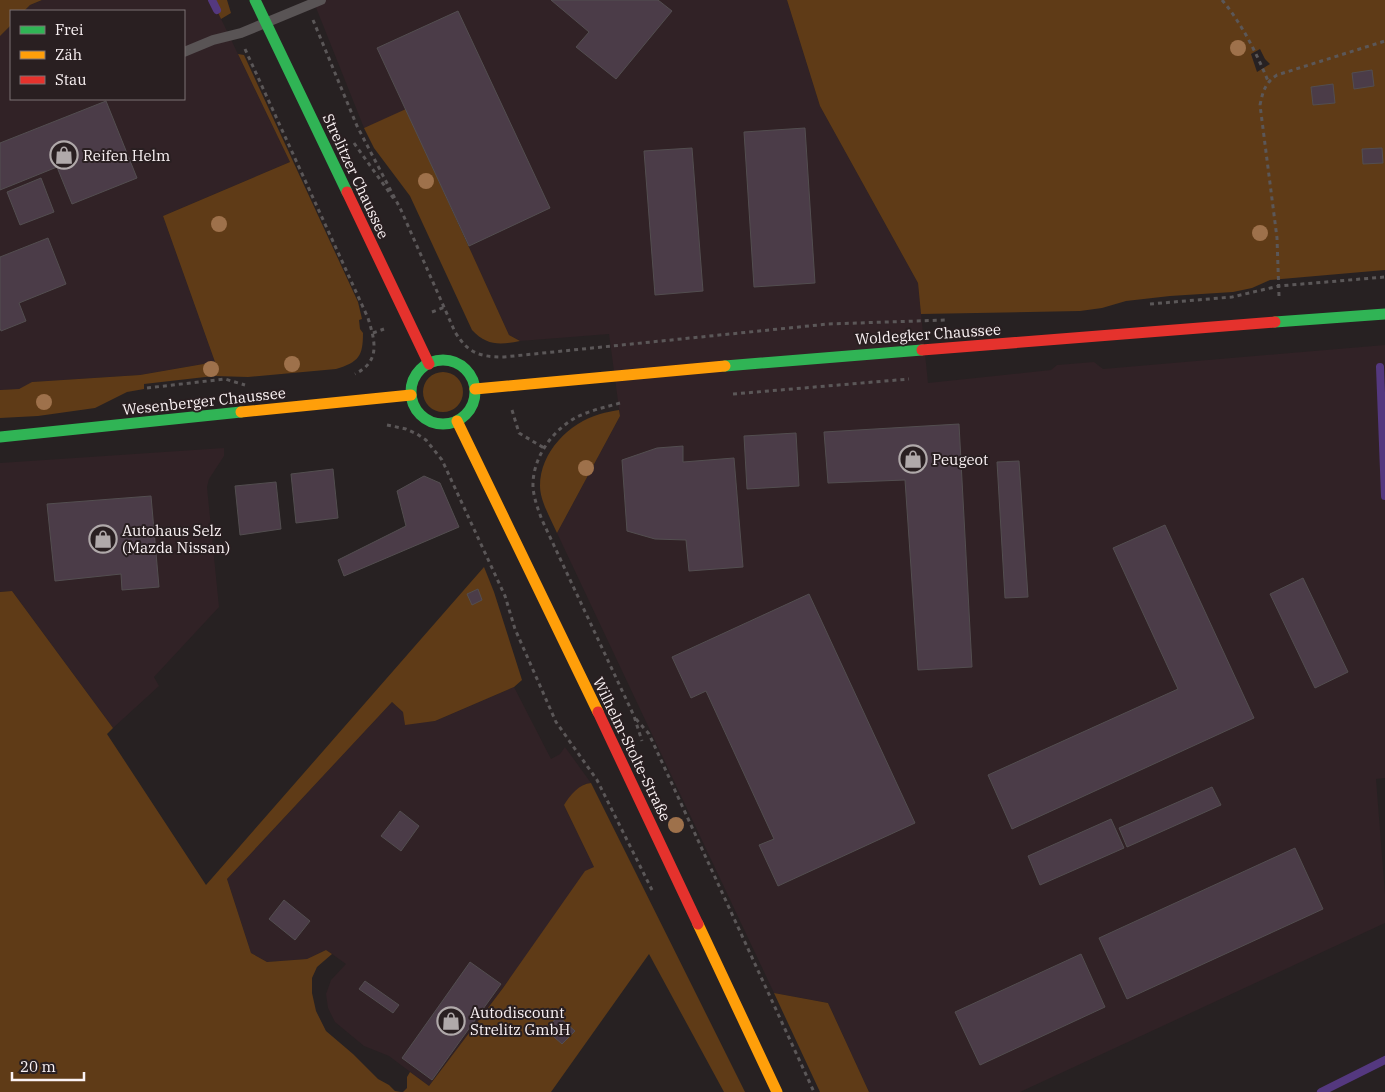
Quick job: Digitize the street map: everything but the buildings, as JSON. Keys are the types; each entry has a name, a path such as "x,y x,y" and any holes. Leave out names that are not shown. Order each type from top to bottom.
{"main road":[{"name":"Strelitzer Chaussee","path":"255,0 429,364"},
{"name":"Woldegker Chaussee","path":"474,389 827,357 1385,314"},
{"path":"444,361 458,365 469,375 474,389 472,404 463,417 457,421 442,424 427,420 416,410 411,395 418,374 429,364 444,361"},
{"name":"Wesenberger Chaussee","path":"0,437 411,395"},
{"name":"Wilhelm-Stolte-Straße","path":"457,421 652,824 778,1092"}],"lane":[{"path":"185,52 214,40 241,33 321,0"}],"path":[{"path":"1222,0 1257,53 1268,82"},
{"path":"307,5 357,126 401,210 455,332 468,350 478,355 490,358 504,358 828,324 953,320"},
{"path":"241,33 245,49 368,318 373,333 373,355 370,363 363,370 352,375"},
{"path":"1280,322 1277,238 1260,105 1262,92 1268,82 1277,75 1385,41"},
{"path":"351,139 401,210"},
{"path":"1147,304 1232,297 1279,286 1385,277"},
{"path":"725,394 917,378"},
{"path":"147,388 225,379 247,386"},
{"path":"621,403 578,416 552,436 538,458 533,485 535,501 542,520 634,716 649,734 814,1092"},
{"path":"384,425 406,429 417,434 426,440 442,460 505,596 515,629 556,722 597,780"},
{"path":"519,433 544,448"}],"shaded area":[{"path":"0,0 42,0 30,5 25,10 10,10 10,26 0,36"},
{"path":"42,0 212,0 290,162 163,216 215,362 140,375 33,382 19,389 0,390 0,36 10,26 10,100 185,100 185,10 25,10 30,5"},
{"path":"212,0 227,0 231,13 221,19"},
{"path":"313,0 787,0 820,106 918,283 928,383 1051,370 1057,365 1094,362 1103,369 1385,345 1385,778 1376,779 1385,894 1385,923 1020,1092 869,1092 828,1003 774,993 557,533 620,416 609,334 520,341 509,335 406,110 364,128"},
{"path":"787,0 1385,0 1385,270 1270,280 1252,288 1233,292 1126,301 1102,308 1080,311 921,314 918,283 820,106","holes":["1260,49 1270,64 1257,72 1251,54"]},
{"path":"238,54 244,55 358,302 362,319 359,320 360,329 363,333 361,353 355,361 336,369 248,377 214,376 144,384 144,389 127,392 95,408 38,416 0,418 0,390 19,389 32,382 140,375 215,362 163,216 290,162"},
{"path":"406,109 509,335 520,341 506,343 489,342 472,330 410,196 374,148 364,128"},
{"path":"447,372 454,375 460,381 463,392 462,400 454,409 447,412 439,412 432,409 424,400 423,388 426,381 435,373"},
{"path":"619,410 620,416 557,533 540,492 541,474 545,462 558,441 578,424 600,414"},
{"path":"224,448 224,456 209,479 207,487 219,607 154,677 159,686 113,728 12,591 0,592 0,463"},
{"path":"484,567 494,592 522,680 514,687 435,721 405,725 403,712 392,702 227,879 251,953 267,962 307,959 326,950 332,954 317,967 312,978 312,993 316,1011 326,1031 378,1079 395,1091 401,1092 0,1092 0,592 12,591 113,728 107,734 206,885"},
{"path":"514,687 551,759 560,754 565,747 591,783 585,784 564,805 594,867 429,1086 389,1056 364,1046 335,1022 328,1008 326,994 331,980 346,964 326,950 307,959 267,962 251,953 227,879 392,702 403,712 405,724 435,721"},
{"path":"591,783 745,1092 724,1092 649,954 551,1092 403,1092 407,1088 407,1077 410,1072 429,1086 503,988 585,871 594,867 564,805 575,791 583,785"},
{"path":"774,993 828,1003 869,1092 820,1092"}],"waterway":[{"path":"212,0 217,10"},
{"path":"1380,367 1385,496"},
{"path":"1321,1092 1385,1060"}],"traffic: fast":[{"path":"255,0 347,192"},
{"path":"1275,322 1385,314"},
{"path":"725,366 922,350"},
{"path":"443,360 461,366 469,374 475,392 469,410 461,418 443,424 425,418 417,410 411,392 417,374 425,366 443,360"},
{"path":"0,437 241,412"}],"traffic: slow":[{"path":"475,389 725,366"},
{"path":"241,412 411,395"},
{"path":"457,421 598,712"},
{"path":"698,924 777,1092"}],"traffic: jam":[{"path":"347,192 429,364"},
{"path":"922,350 1275,322"},
{"path":"598,712 698,924"}],"place":[{"name":"Reifen Helm","path":"64,155"},
{"name":"Peugeot","path":"913,459"},
{"name":"Autohaus Selz (Mazda Nissan)","path":"103,539"},
{"name":"Autodiscount Strelitz GmbH","path":"451,1021"}]}
